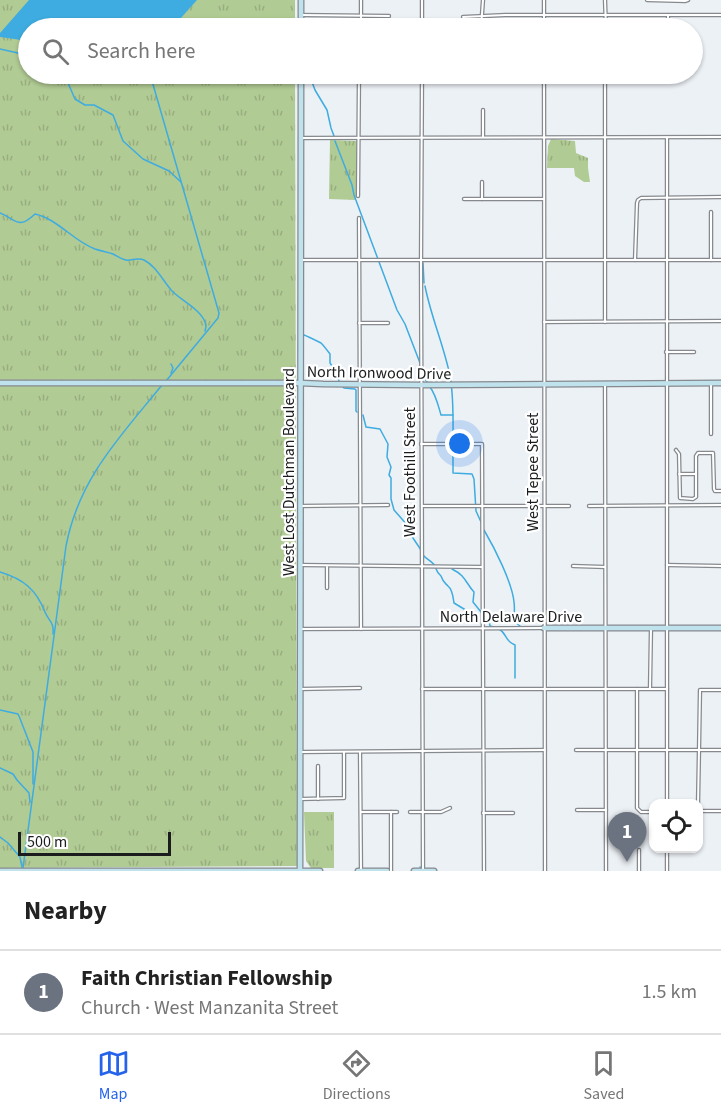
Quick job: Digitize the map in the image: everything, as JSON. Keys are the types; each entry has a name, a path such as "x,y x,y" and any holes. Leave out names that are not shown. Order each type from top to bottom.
{"street":[{"path":"301,0 301,15 389,16"},
{"path":"361,0 361,16"},
{"path":"422,0 422,18"},
{"path":"483,0 483,16"},
{"path":"544,0 544,15"},
{"path":"605,0 606,15"},
{"path":"647,0 688,0"},
{"path":"463,17 721,15"},
{"name":"West Lost Dutchman Boulevard","path":"300,84 300,871"},
{"path":"358,196 359,84"},
{"name":"West Foothill Street","path":"422,84 423,871"},
{"name":"West Tepee Street","path":"544,84 545,871"},
{"path":"605,321 606,84"},
{"path":"483,110 483,137"},
{"path":"300,138 721,137"},
{"path":"667,138 667,799"},
{"path":"482,182 482,199"},
{"path":"635,260 636,203 638,200 641,198 721,197"},
{"path":"464,199 544,199"},
{"path":"711,212 711,260"},
{"path":"359,218 360,629"},
{"path":"300,260 721,260"},
{"path":"544,322 721,321"},
{"path":"359,323 388,323"},
{"path":"666,352 694,352"},
{"path":"711,382 711,434"},
{"name":"North Ironwood Drive","path":"0,383 421,385 721,382"},
{"path":"605,383 606,871"},
{"path":"421,444 482,444 483,871"},
{"path":"676,450 679,454 680,498 696,498 697,454 713,453 714,490 721,491"},
{"path":"679,474 696,474"},
{"path":"300,506 388,505"},
{"path":"589,506 721,505"},
{"path":"422,506 569,506"},
{"path":"300,565 482,567"},
{"path":"667,565 721,566"},
{"path":"327,566 327,588"},
{"path":"573,566 605,567"},
{"path":"650,689 651,628"},
{"name":"North Delaware Drive","path":"300,629 721,628"},
{"path":"300,689 360,688"},
{"path":"422,689 667,689"},
{"path":"637,689 638,810 649,812"},
{"path":"698,799 700,690 721,690"},
{"path":"301,752 545,750"},
{"path":"576,750 721,750"},
{"path":"301,799 344,798 344,752"},
{"path":"360,752 360,871 389,871 391,812"},
{"path":"318,766 318,799"},
{"path":"410,812 441,812 450,808"},
{"path":"577,810 606,810"},
{"path":"703,812 721,811"},
{"path":"361,812 397,812"},
{"path":"483,813 513,813"},
{"path":"639,850 639,871"},
{"path":"667,853 667,871"},
{"path":"0,871 320,871"},
{"path":"414,871 434,871"}],"green space":[{"path":"0,0 295,0 295,18 18,18 18,84 295,84 297,866 0,868"},
{"path":"551,139 575,141 576,153 588,158 590,182 584,182 575,176 574,168 547,168 548,146"},
{"path":"330,140 357,141 356,200 329,199"},
{"path":"304,812 334,812 334,868 311,868 306,861"}],"water":[{"path":"29,0 197,0 181,18 18,18 18,40 0,37 0,33"}],"waterway":[{"path":"0,49 18,53"},
{"path":"68,84 75,99 85,105 94,105 113,115 123,141 143,159 169,171 181,182"},
{"path":"153,84 219,313 218,318 166,381"},
{"path":"313,84 327,110 334,136"},
{"path":"335,141 397,310 420,363"},
{"path":"0,213 21,223 35,214 51,220 95,249 126,260 144,260 156,270 172,291 203,317 206,323 205,331"},
{"path":"423,263 424,283"},
{"path":"425,286 450,376 453,401 453,442"},
{"path":"304,335 321,343 328,351 330,363 339,381"},
{"path":"171,364 173,368 171,373"},
{"path":"422,371 428,383"},
{"path":"23,868 66,546 72,522 81,499 103,460 162,385"},
{"path":"343,387 356,390 357,412"},
{"path":"430,387 441,415 453,415"},
{"path":"363,415 366,427 380,429 388,444 387,457 391,467 389,475 394,510 409,527 409,532 421,550"},
{"path":"453,446 453,473 472,474 476,511 481,522"},
{"path":"484,530 506,575 513,594 514,621 520,626"},
{"path":"423,555 434,564 437,572 450,588 454,603 469,612 477,623"},
{"path":"452,569 463,577 474,592 473,602 481,612"},
{"path":"0,572 22,582 33,591 52,624 53,634"},
{"path":"483,617 489,621 490,626 494,627"},
{"path":"499,629 515,645 515,678"},
{"path":"0,710 19,716 33,752 33,784"},
{"path":"0,768 13,774 29,793 30,802"},
{"path":"0,837 20,857 22,867"}],"place":[{"name":"Faith Christian Fellowship","path":"627,862"}]}
